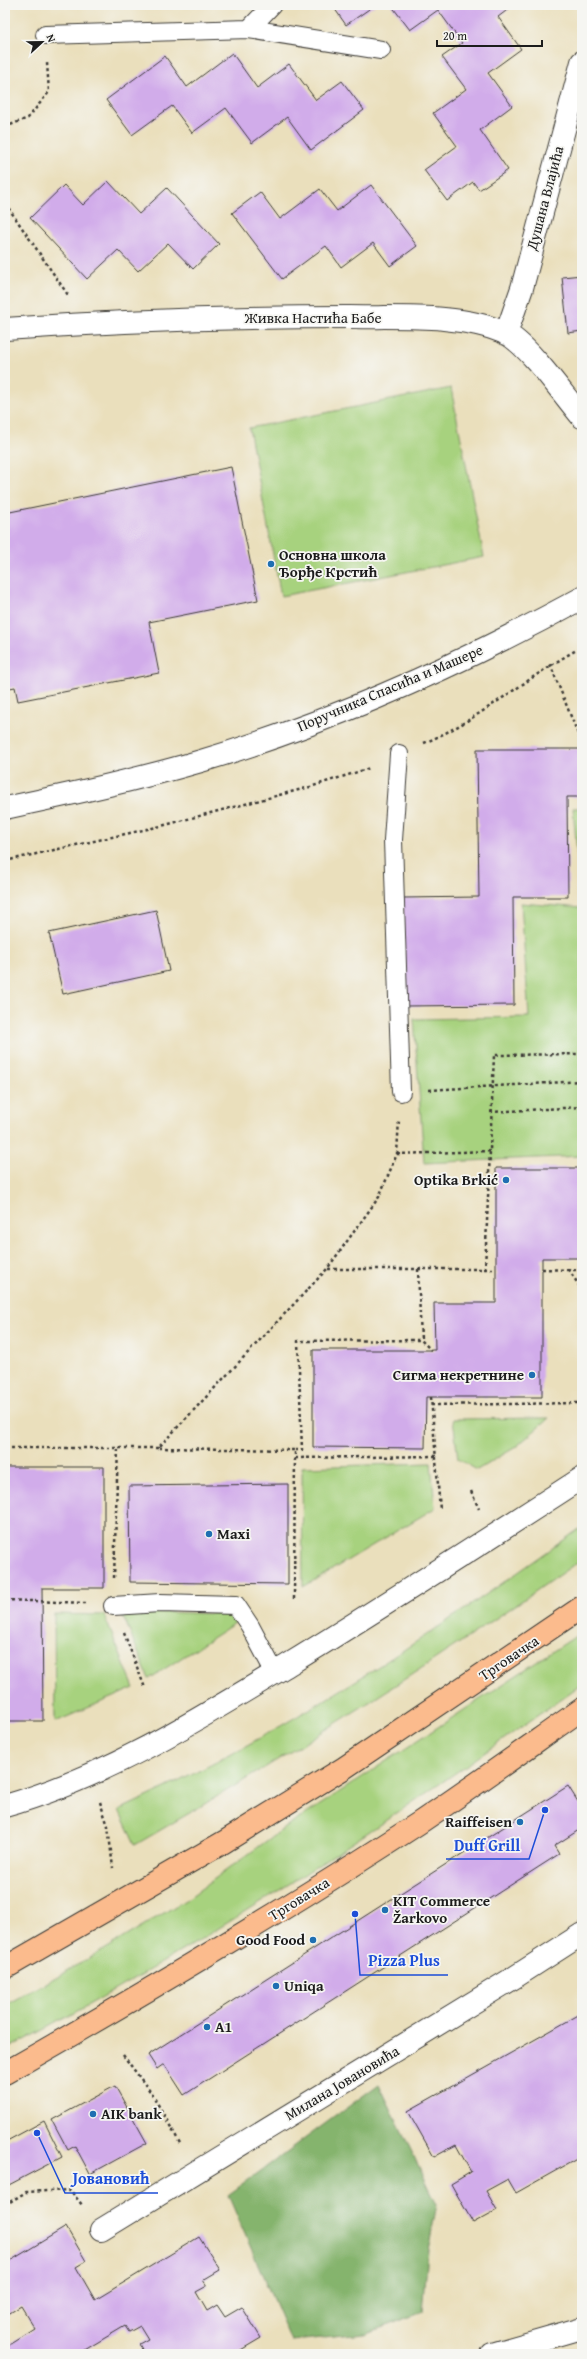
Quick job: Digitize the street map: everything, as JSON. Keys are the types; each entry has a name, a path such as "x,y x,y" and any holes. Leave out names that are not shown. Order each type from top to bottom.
{"main road":[{"name":"Трговачка","path":"5,1968 224,1842 344,1768 582,1607"},
{"name":"Трговачка","path":"5,2073 189,1967 272,1916 420,1822 582,1709"}],"street":[{"name":"Душана Влајића","path":"506,334 522,288 582,62"},
{"name":"Живка Настића Бабе","path":"5,329 87,323 284,317 418,318 476,324 506,334 539,365 582,418"},
{"name":"Поручника Спасића и Машере","path":"5,808 126,781 178,767 300,728 386,694 492,644 582,598"},
{"path":"5,1806 36,1797 92,1774 161,1739 275,1673 582,1478"},
{"name":"Милана Јовановића","path":"101,2230 509,1981 582,1934"},
{"path":"492,2354 582,2328"}],"lane":[{"path":"248,29 272,5"},
{"path":"45,35 248,29 381,50"},
{"path":"399,754 394,840 401,1092"},
{"path":"113,1606 160,1603 236,1605 250,1626 275,1673"}],"path":[{"path":"5,127 28,118 50,92 45,35"},
{"path":"5,203 87,323"},
{"path":"5,861 161,826 310,787 369,769 399,754 451,732 550,664 582,647"},
{"path":"550,664 582,744"},
{"path":"485,1269 491,1151 490,1112 494,1055 582,1054"},
{"path":"158,1448 327,1269 380,1197 397,1154 401,1092 582,1081"},
{"path":"490,1112 582,1107"},
{"path":"397,1154 491,1151"},
{"path":"327,1269 496,1269"},
{"path":"418,1269 421,1340 431,1350"},
{"path":"542,1269 582,1270"},
{"path":"569,1270 582,1290"},
{"path":"5,1448 118,1446 302,1450 298,1341 421,1340"},
{"path":"431,1397 440,1510"},
{"path":"431,1405 582,1403"},
{"path":"118,1446 113,1606 146,1688"},
{"path":"294,1600 295,1450"},
{"path":"295,1458 436,1456"},
{"path":"5,1600 57,1601 113,1606"},
{"path":"92,1774 108,1826 113,1868"},
{"path":"123,2055 152,2094 168,2123"},
{"path":"5,2205 26,2192 70,2190 101,2230"},
{"path":"86,2354 84,2350 91,2354"}],"green space":[{"path":"451,388 484,557 281,596 249,428"},
{"path":"573,808 582,808 582,908"},
{"path":"521,903 582,908 582,1156 424,1163 414,1019 529,1017"},
{"path":"549,1418 516,1447 477,1470 458,1459 453,1419"},
{"path":"431,1463 435,1508 303,1587 302,1467"},
{"path":"582,1527 582,1559 473,1634 362,1707 135,1845 119,1810 180,1781 240,1749 357,1680 471,1605"},
{"path":"121,1611 227,1614 235,1623 149,1679"},
{"path":"54,1614 104,1615 134,1688 55,1722"},
{"path":"582,1632 582,1684 371,1830 228,1923 80,2010 5,2050 5,2005 85,1961 187,1899 276,1834"},
{"path":"379,2084 437,2204 428,2250 423,2312 365,2334 291,2341 228,2195"}],"building":[{"path":"332,5 375,5 346,25"},
{"path":"391,5 514,5 498,17 521,49 488,73 512,106 480,130 508,170 479,190 473,182 447,201 424,170 457,146 433,113 466,89 442,57 462,43 438,10 410,30"},
{"path":"232,53 257,88 289,64 316,100 342,81 364,110 311,150 287,117 252,143 226,108 192,133 172,106 132,135 106,100 165,56 187,87"},
{"path":"108,181 139,214 167,188 219,244 193,269 168,243 138,271 118,250 87,279 30,218 64,185 83,205"},
{"path":"371,185 417,246 390,266 373,243 341,267 326,246 282,279 232,213 260,192 280,219 320,189 337,211"},
{"path":"582,275 582,331 568,333 562,277"},
{"path":"231,467 258,600 149,622 159,673 18,701 15,687 5,689 5,513"},
{"path":"477,749 582,749 582,797 567,797 568,897 513,897 514,1005 405,1006 403,898 479,897"},
{"path":"156,910 169,971 63,994 49,933"},
{"path":"496,1168 582,1168 582,1258 542,1258 542,1397 426,1397 425,1448 313,1447 313,1350 435,1350 434,1303 496,1303"},
{"path":"5,1467 104,1467 104,1588 42,1588 43,1721 5,1721"},
{"name":"Maxi","path":"288,1484 288,1584 130,1582 129,1486"},
{"path":"568,1786 582,1808 582,1828 554,1846 559,1854 184,2095 164,2064 157,2069 148,2055"},
{"path":"582,2013 582,2156 516,2193 508,2179 486,2191 497,2210 473,2223 451,2184 471,2172 456,2145 434,2157 408,2111"},
{"path":"115,2086 147,2143 90,2174 75,2146 68,2150 52,2120"},
{"path":"44,2121 62,2157 5,2187 5,2142"},
{"path":"66,2227 86,2261 76,2267 95,2300 199,2237 220,2270 203,2280 207,2286 196,2292 207,2311 217,2305 225,2317 242,2307 261,2338 234,2354 142,2354 144,2353 139,2344 148,2339 140,2326 129,2332 125,2326 78,2354 5,2354 5,2348 35,2329 21,2306 5,2316 5,2264"}],"place":[{"name":"Основна школа Ђорђе Крстић","path":"271,564"},
{"name":"Optika Brkić","path":"506,1180"},
{"name":"Сигма некретнине","path":"532,1375"},
{"name":"Maxi","path":"209,1534"},
{"name":"Duff Grill","path":"545,1810"},
{"name":"Raiffeisen","path":"520,1822"},
{"name":"KIT Commerce Žarkovo","path":"385,1910"},
{"name":"Pizza Plus","path":"355,1914"},
{"name":"Good Food","path":"313,1940"},
{"name":"Uniqa","path":"276,1986"},
{"name":"A1","path":"207,2027"},
{"name":"AIK bank","path":"93,2114"},
{"name":"Јовановић","path":"37,2133"}]}
